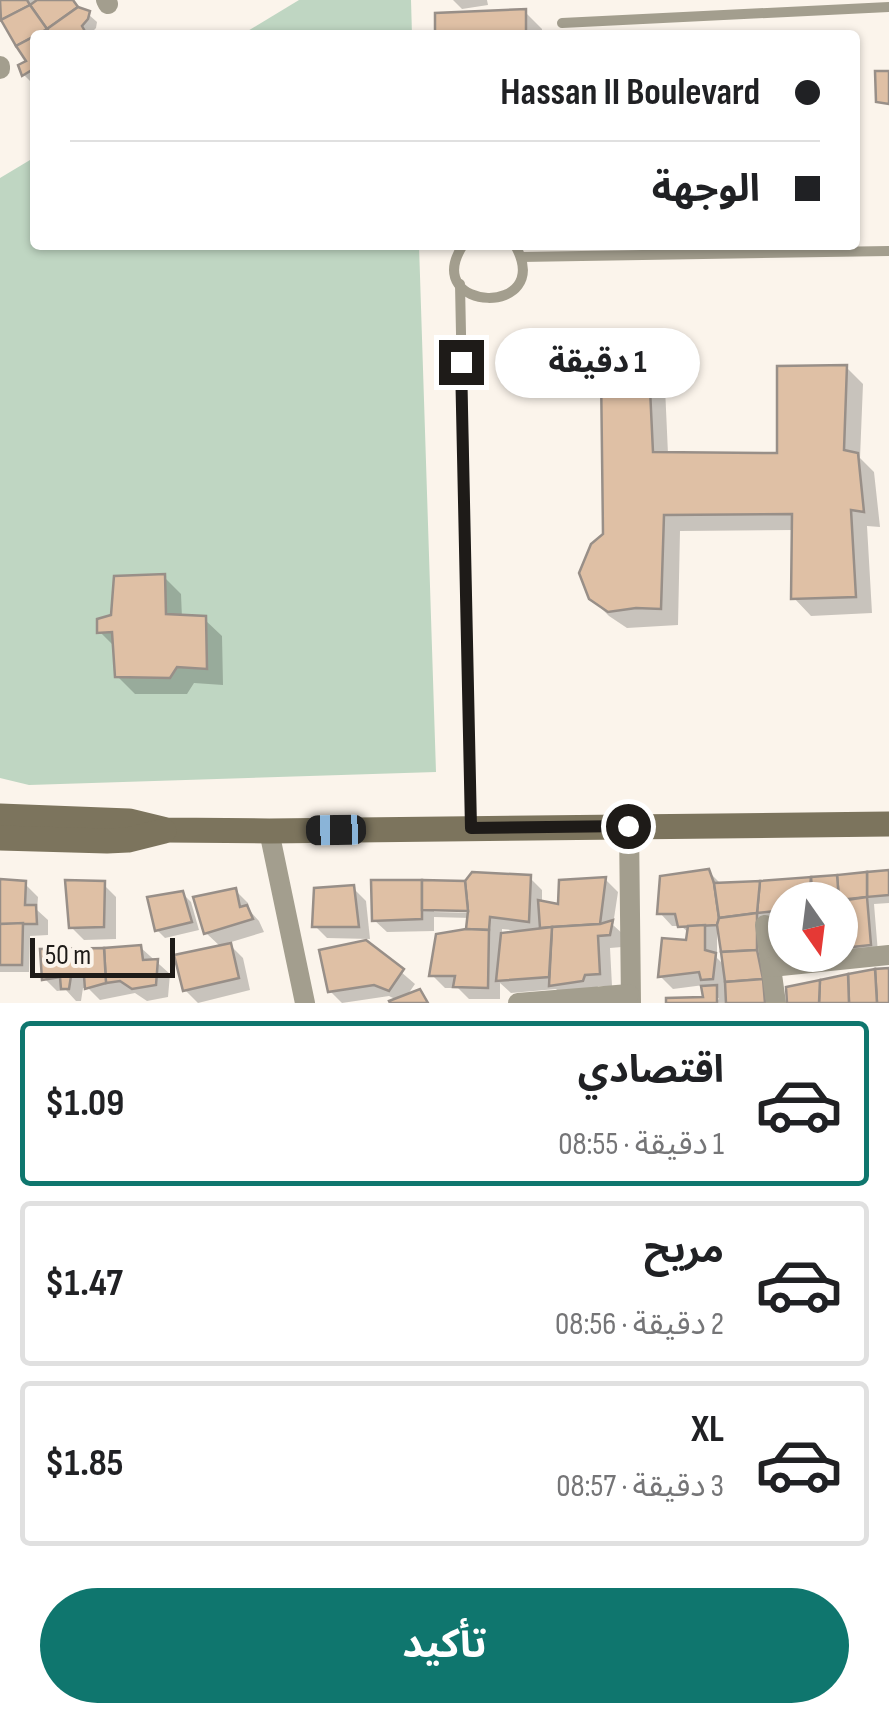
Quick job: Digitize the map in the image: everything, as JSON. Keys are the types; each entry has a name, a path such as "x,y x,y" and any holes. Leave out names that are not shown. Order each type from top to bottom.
{"main road":[{"path":"0,816 128,820 166,830 269,831 889,824"},
{"path":"0,838 128,840 166,830"}],"street":[{"path":"518,1003 630,999 628,826"},
{"path":"269,831 305,1003"},
{"path":"765,925 768,946"},
{"path":"858,959 889,956"},
{"path":"772,972 776,1003"}],"lane":[{"path":"562,23 889,6"},
{"path":"461,250 455,272 460,284 468,293 490,300 502,297 519,281 522,269 518,250"},
{"path":"521,257 889,251"},
{"path":"460,284 471,828"}],"green space":[{"path":"299,0 411,0 412,30 249,30"},
{"path":"30,160 30,250 419,250 436,772 29,785 0,778 0,178"}],"building":[{"path":"0,0 27,0 30,5 1,20"},
{"path":"37,0 73,0 78,7 47,29 30,5"},
{"path":"30,5 47,29 30,30 30,38 16,46 1,20"},
{"path":"78,7 90,11 82,26 84,30 47,29"},
{"path":"526,9 526,30 435,30 435,13"},
{"path":"30,39 30,71 22,76 18,65 26,61 16,46"},
{"path":"875,71 889,71 889,104 876,102"},
{"path":"847,365 844,450 858,453 864,512 851,510 856,597 791,599 792,514 664,515 661,609 608,612 589,599 579,573 591,544 603,534 601,371 649,368 653,452 777,453 777,366"},
{"path":"165,574 166,614 206,616 207,669 177,667 170,678 115,677 112,632 97,633 97,619 111,615 114,576"},
{"path":"709,869 717,925 678,927 675,914 657,914 660,876"},
{"path":"889,870 889,895 867,897 867,872"},
{"path":"472,872 531,875 529,922 490,917 489,930 466,929 465,881"},
{"path":"867,872 867,897 858,898 858,882 838,882 837,875"},
{"path":"837,875 838,882 811,882 811,877"},
{"path":"606,877 600,924 540,928 538,900 558,904 559,880"},
{"path":"811,877 811,882 768,882 768,912 757,913 760,881"},
{"path":"0,879 26,881 25,905 36,905 37,924 0,924"},
{"path":"65,880 105,881 104,927 69,928"},
{"path":"371,880 422,880 422,919 372,921"},
{"path":"422,880 465,881 468,911 422,910"},
{"path":"760,881 757,913 719,918 714,883"},
{"path":"354,885 359,927 312,927 314,888"},
{"path":"236,888 240,907 247,905 253,919 204,934 193,897"},
{"path":"183,891 192,922 155,931 147,897"},
{"path":"867,897 871,945 858,946 858,898"},
{"path":"757,913 757,950 721,952 719,918"},
{"path":"613,920 610,935 598,936 600,974 549,986 552,927"},
{"path":"23,923 22,965 0,965 0,924"},
{"path":"705,925 705,950 716,953 713,979 701,980 699,972 658,977 662,938 686,940 688,926"},
{"path":"552,927 549,977 496,981 501,933"},
{"path":"489,930 488,988 453,987 455,976 429,976 436,934"},
{"path":"366,940 404,969 389,991 374,985 328,992 319,950"},
{"path":"231,943 239,978 183,991 174,955"},
{"path":"141,945 143,960 158,959 156,985 132,989 120,981 106,983 104,948"},
{"path":"104,948 106,983 85,989 84,976 71,976 69,989 61,989 60,977 42,980 40,949"},
{"path":"757,950 763,979 725,982 721,952"},
{"path":"889,968 889,1003 877,1003 875,969"},
{"path":"875,969 877,1003 849,1003 848,974"},
{"path":"848,974 849,1003 819,1003 820,980"},
{"path":"763,979 765,1003 726,1003 725,982"},
{"path":"820,980 819,1003 787,1003 786,987"},
{"path":"717,985 717,1003 666,1003 666,998 703,997 701,986"},
{"path":"420,989 428,1003 389,1001"}],"route":[{"path":"461,362 471,828 628,826"}]}
